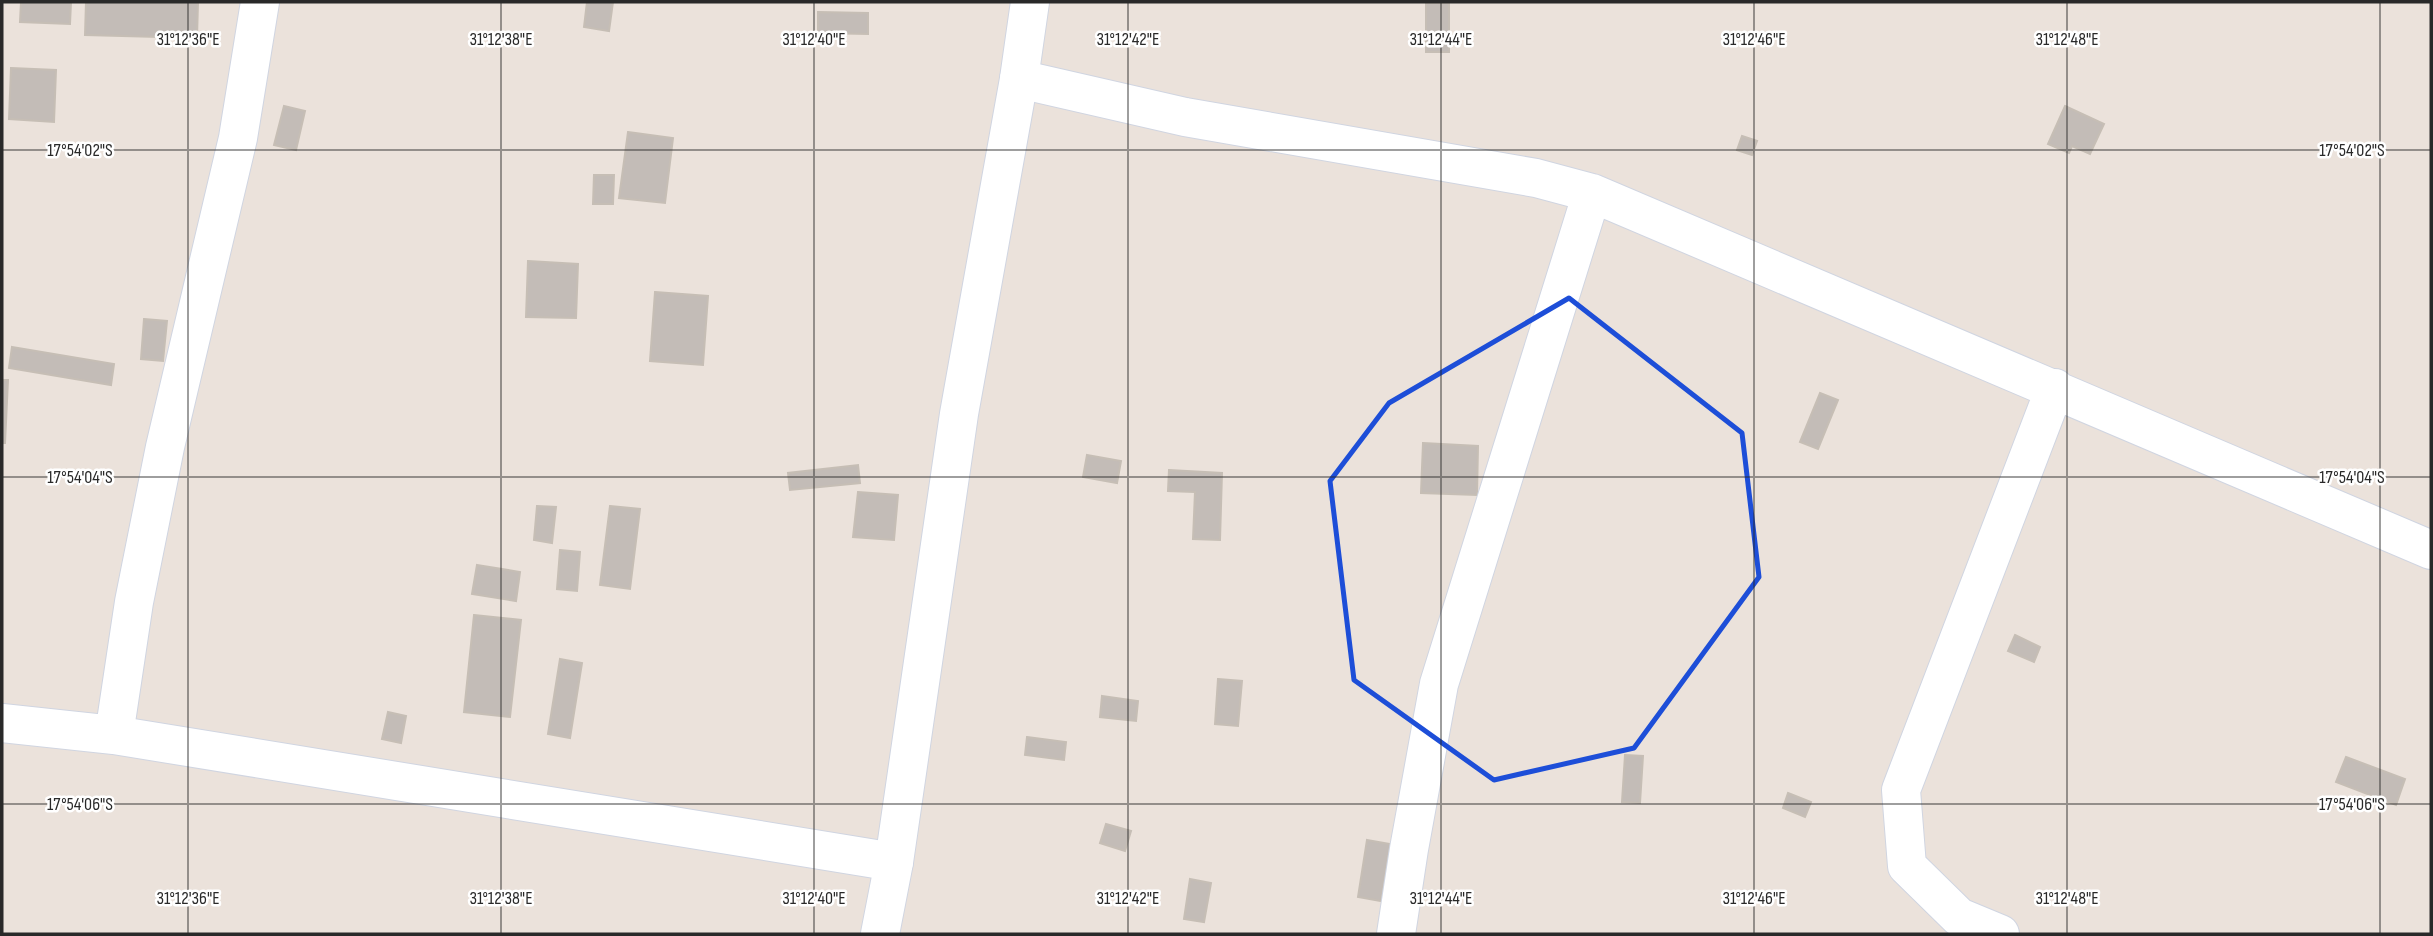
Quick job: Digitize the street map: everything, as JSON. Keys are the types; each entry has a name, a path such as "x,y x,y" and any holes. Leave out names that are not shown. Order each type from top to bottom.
{"street":[{"path":"114,735 134,602 165,447 238,138 260,2"},
{"path":"880,934 894,862 959,414 1020,79 1030,2"},
{"path":"1020,79 1185,117 1536,178 1592,193 2431,550"},
{"path":"1396,934 1440,684 1592,193"},
{"path":"2000,934 1959,917 1907,866 1901,790 2055,388"},
{"path":"2,723 114,735 894,862"}],"highlighted area":[{"path":"1569,298 1742,433 1759,577 1634,748 1494,780 1354,680 1330,481 1389,403"}],"building":[{"path":"21,2 71,2 70,24 20,22"},
{"path":"86,2 198,2 197,38 85,35"},
{"path":"587,2 613,2 609,31 584,27"},
{"path":"1426,3 1449,3 1449,52 1426,52"},
{"path":"818,12 868,13 868,34 818,33"},
{"path":"11,68 56,70 54,122 9,119"},
{"path":"284,106 305,111 296,150 274,145"},
{"path":"2065,106 2104,124 2090,154 2072,146 2069,153 2048,144"},
{"path":"628,132 673,138 665,203 619,198"},
{"path":"1742,136 1757,141 1752,155 1737,150"},
{"path":"594,175 614,175 613,204 593,204"},
{"path":"528,261 578,264 576,318 526,317"},
{"path":"655,292 708,296 703,365 650,361"},
{"path":"144,319 167,321 163,361 141,359"},
{"path":"12,347 114,364 111,385 9,368"},
{"path":"2,380 8,380 5,443 2,443"},
{"path":"1820,393 1838,400 1818,449 1800,442"},
{"path":"1423,443 1478,446 1477,495 1421,493"},
{"path":"1087,455 1121,461 1117,483 1083,477"},
{"path":"858,465 860,483 790,490 788,473"},
{"path":"1169,470 1222,473 1220,540 1193,539 1195,492 1168,491"},
{"path":"858,492 898,495 894,540 853,537"},
{"path":"537,506 556,507 552,543 534,540"},
{"path":"610,506 640,509 630,589 600,585"},
{"path":"560,550 580,552 577,591 557,589"},
{"path":"477,565 520,572 516,601 472,594"},
{"path":"474,615 521,620 510,717 464,712"},
{"path":"2015,635 2040,647 2034,662 2008,651"},
{"path":"560,659 582,663 570,738 548,734"},
{"path":"1218,679 1242,681 1238,726 1215,724"},
{"path":"1102,696 1138,701 1136,721 1100,717"},
{"path":"388,712 406,716 401,743 382,739"},
{"path":"1027,737 1066,742 1064,760 1025,755"},
{"path":"1625,755 1643,756 1640,803 1622,802"},
{"path":"2346,757 2405,779 2396,805 2336,782"},
{"path":"1788,793 1811,802 1805,817 1783,808"},
{"path":"1106,824 1131,831 1125,851 1100,843"},
{"path":"1367,840 1390,844 1381,901 1358,897"},
{"path":"1190,879 1211,883 1204,922 1184,919"}]}
